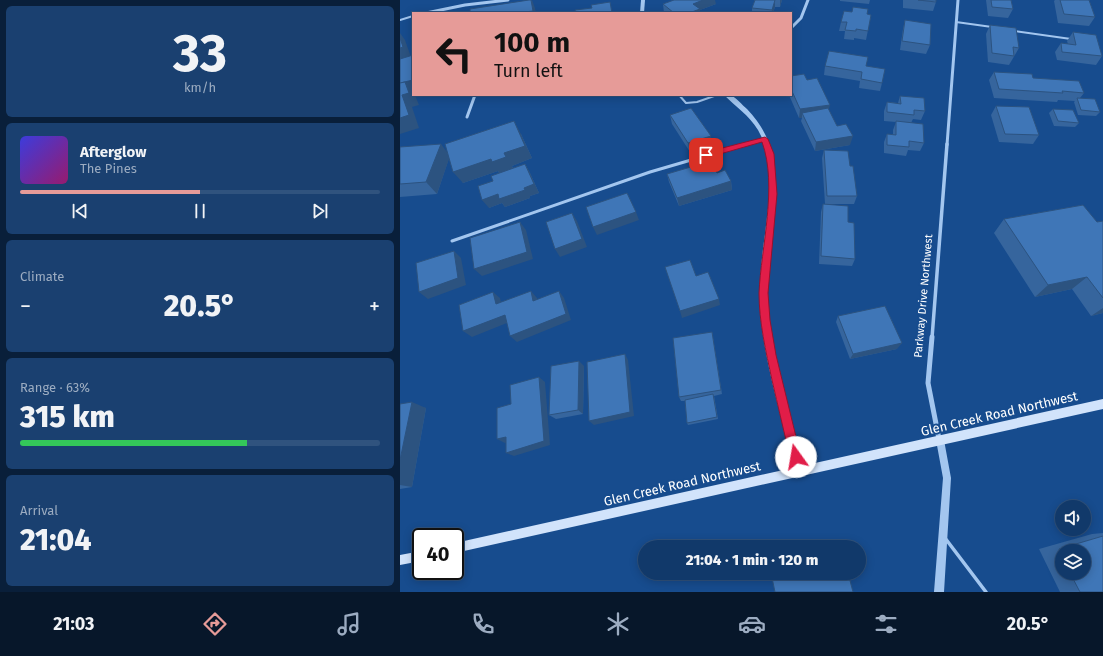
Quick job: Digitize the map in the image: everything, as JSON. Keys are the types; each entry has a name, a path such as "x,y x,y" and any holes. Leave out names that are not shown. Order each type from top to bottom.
{"main road":[{"name":"Glen Creek Road Northwest","path":"464,546 1103,404"},
{"path":"400,560 412,558"}],"street":[{"path":"437,12 465,5 508,0"},
{"path":"642,12 643,0"},
{"path":"792,27 800,18 808,0"},
{"name":"Parkway Drive Northwest","path":"939,592 947,478 940,440 930,400 928,383 958,0"},
{"path":"467,117 474,96"},
{"path":"727,96 751,117 765,139 770,154 773,194 764,293 765,320 771,355 799,472"}],"lane":[{"path":"400,20 412,16"},
{"path":"956,22 994,28"},
{"path":"1009,30 1077,40"},
{"path":"680,96 686,103 697,102 714,96"},
{"path":"452,241 650,172 765,139"},
{"path":"943,534 986,592"}],"building":[{"path":"531,0 533,11 470,12 470,9"},
{"path":"674,0 703,0 693,4 700,9 692,12 673,12 663,4"},
{"path":"755,0 775,0 772,10 752,8"},
{"path":"918,0 936,0 936,2"},
{"path":"991,0 1011,0 1013,9 992,7"},
{"path":"1060,0 1089,0 1095,17 1064,14"},
{"path":"610,2 612,12 576,12 575,10 592,8 591,5"},
{"path":"853,7 868,9 867,14 871,15 868,31 856,29 856,31 845,30 847,22 841,22 844,11 852,12"},
{"path":"905,20 931,24 930,45 902,41"},
{"path":"990,25 1016,28 1019,48 1013,47 1014,56 992,53"},
{"path":"1073,32 1096,35 1102,56 1062,52 1061,43 1076,45"},
{"path":"400,38 403,47 400,48"},
{"path":"829,51 868,57 866,66 885,69 882,83 861,79 862,72 825,66"},
{"path":"412,55 412,80 400,83 400,59"},
{"path":"994,72 1032,74 1033,78 1079,81 1084,93 999,89"},
{"path":"804,74 807,80 817,78 830,105 800,109 792,91 792,76"},
{"path":"405,82 409,93 402,95 409,115 400,118 400,83"},
{"path":"900,96 924,98 925,111 914,110 914,115 887,112 887,102 901,104"},
{"path":"1077,98 1095,99 1100,112 1081,110"},
{"path":"996,106 1029,107 1039,135 1005,134"},
{"path":"691,108 711,136 688,143 670,115"},
{"path":"828,108 837,126 846,124 853,136 816,142 802,113"},
{"path":"1053,109 1073,110 1079,123 1058,121"},
{"path":"514,121 525,146 504,153 506,157 492,162 491,159 453,172 445,144"},
{"path":"896,121 923,124 924,143 909,141 909,147 887,145 887,134 896,135"},
{"path":"441,144 426,182 400,184 400,147"},
{"path":"824,150 848,151 850,166 853,166 857,196 827,196"},
{"path":"711,161 717,173 725,170 731,181 677,198 667,174"},
{"path":"525,164 534,184 524,188 525,190 499,199 498,194 482,200 478,186 493,181 491,176"},
{"path":"627,193 636,212 593,227 586,207"},
{"path":"823,204 848,206 848,222 854,223 855,259 821,256"},
{"path":"1083,205 1097,222 1103,221 1103,298 1087,277 1048,285 1004,219"},
{"path":"572,213 582,239 555,249 546,222"},
{"path":"520,222 527,252 474,269 470,238"},
{"path":"454,251 458,278 419,292 416,263"},
{"path":"690,260 696,276 708,272 719,299 680,311 665,267"},
{"path":"531,291 533,301 559,291 566,314 510,336 505,315 463,331 459,305 493,292 496,304"},
{"path":"885,306 902,343 853,354 838,316"},
{"path":"712,332 721,390 679,397 673,338"},
{"path":"625,354 630,412 589,421 587,362"},
{"path":"579,361 578,410 549,415 551,366"},
{"path":"539,377 544,441 506,453 506,437 497,439 497,408 511,404 510,385"},
{"path":"713,394 717,417 687,423 685,400"},
{"path":"412,402 400,460 400,404"},
{"path":"1103,536 1103,592 1080,592 1074,580 1091,580 1091,544 1076,544"},
{"path":"772,580 850,580 853,592 775,592"}],"route":[{"path":"706,155 765,139 770,154 773,194 764,293 765,320 771,355 796,457"}]}
